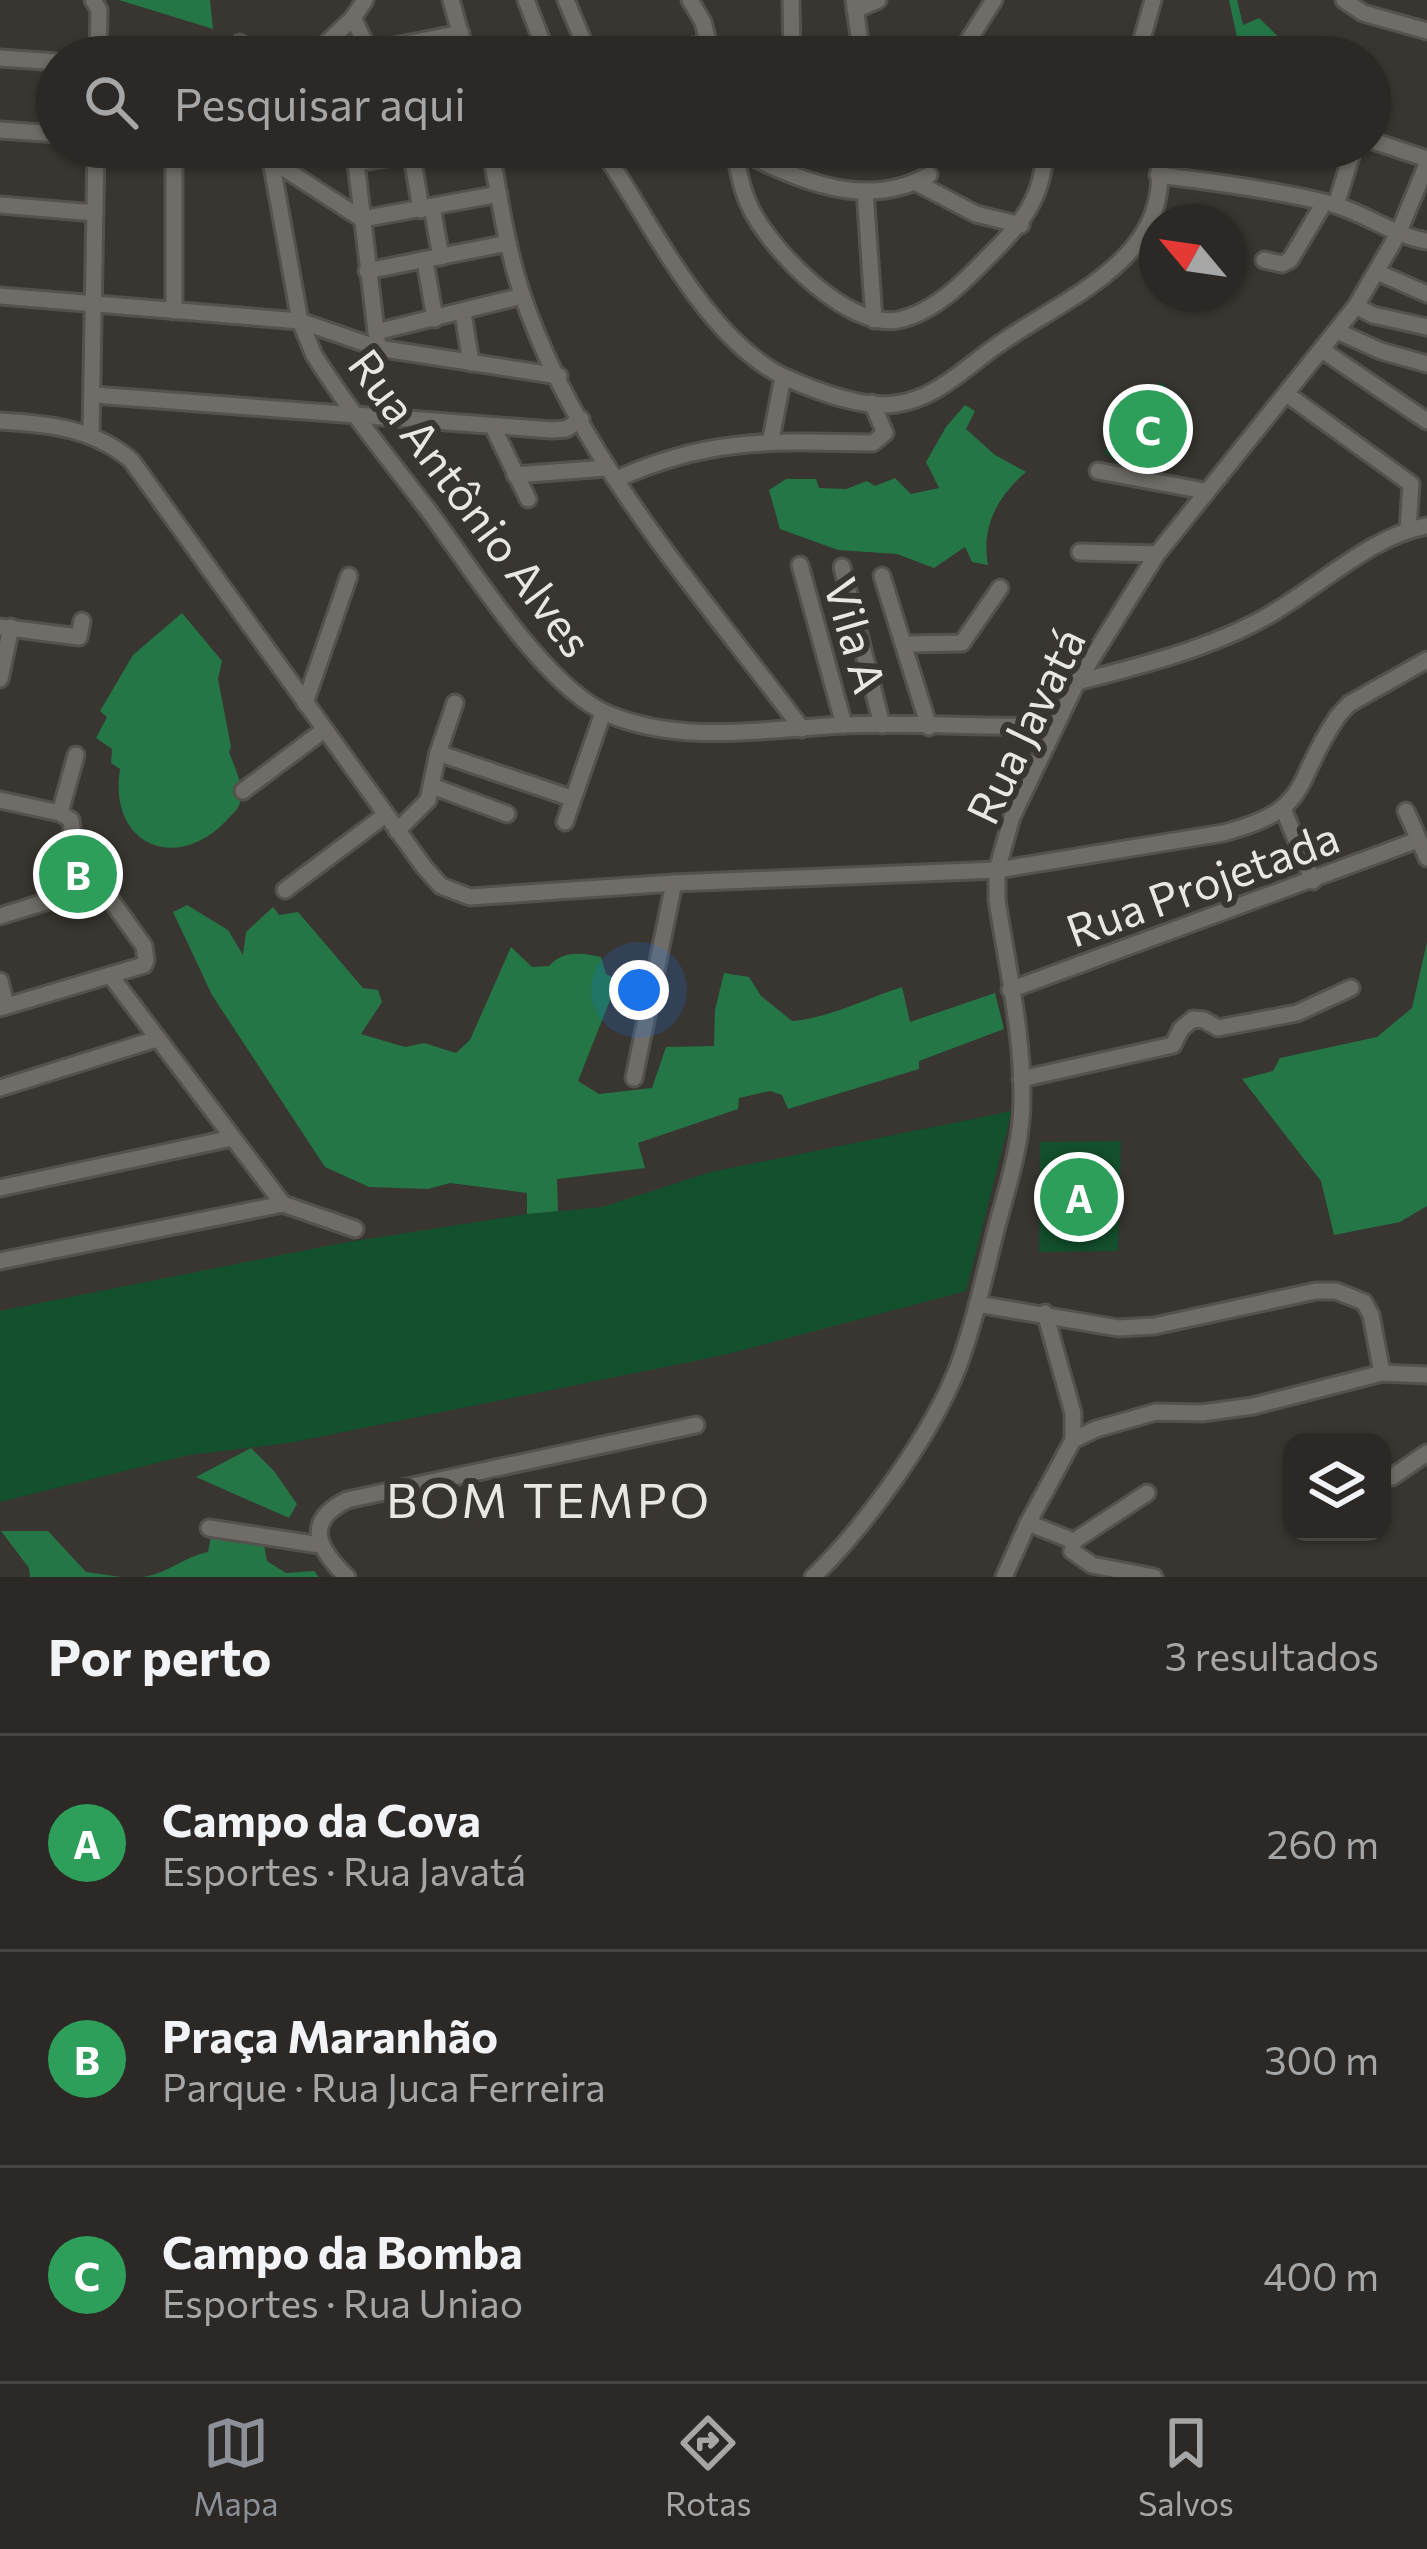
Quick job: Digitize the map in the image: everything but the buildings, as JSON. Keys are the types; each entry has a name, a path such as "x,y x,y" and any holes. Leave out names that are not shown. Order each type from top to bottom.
{"street":[{"path":"93,0 99,10 98,36"},
{"path":"334,36 365,0"},
{"path":"451,0 461,34 454,36"},
{"path":"526,0 540,36"},
{"path":"566,0 581,36"},
{"path":"691,0 705,36"},
{"path":"791,0 792,36"},
{"path":"859,36 854,5 878,0"},
{"path":"971,36 994,0"},
{"path":"1143,36 1153,0"},
{"path":"1344,0 1364,13 1427,31"},
{"path":"353,18 360,36"},
{"path":"0,58 36,61"},
{"path":"0,130 36,133"},
{"path":"1391,148 1427,161"},
{"name":"Rua Javatá","path":"813,1577 891,1482 938,1409 956,1371 977,1304 1018,1142 1021,1079 997,870 1012,817 1077,682 1157,554 1356,306 1397,234 1427,161"},
{"path":"91,434 96,168"},
{"path":"174,168 174,311"},
{"name":"Rua Antônio Alves","path":"272,168 300,322 314,355 523,637 561,682 603,713 682,731 722,734 844,725 1054,726"},
{"path":"289,168 362,219 499,194"},
{"path":"354,168 377,340"},
{"path":"424,168 435,320"},
{"path":"494,168 522,296 581,419 664,550 802,729"},
{"path":"614,168 724,331 784,376 825,392 898,404 935,392 1004,340 1118,268 1158,199 1158,168"},
{"path":"738,168 753,213 773,241 836,301 874,320 903,320 931,307 1021,225 1043,168"},
{"path":"781,168 829,189 865,191 922,178 976,214 1021,225"},
{"path":"1264,260 1282,264 1290,260 1330,204 1345,168"},
{"path":"1158,175 1251,186 1330,204 1397,234 1427,241"},
{"path":"865,191 874,320"},
{"path":"0,205 95,213"},
{"path":"367,271 508,243"},
{"path":"1377,272 1427,294"},
{"path":"0,296 300,322 471,362 559,376"},
{"path":"377,340 522,296"},
{"path":"1356,306 1427,327"},
{"path":"463,313 471,362"},
{"path":"1337,331 1381,352 1427,364"},
{"path":"1322,350 1427,421"},
{"path":"771,439 784,376"},
{"path":"1288,394 1411,484 1408,530"},
{"path":"94,395 552,430 566,429 581,419"},
{"path":"515,475 612,473 771,439 873,443 885,433 872,403"},
{"path":"0,421 91,434 112,444 148,480 384,816 441,886 470,897 997,870 1223,833 1259,824 1284,811 1349,704 1427,660"},
{"path":"494,427 528,500"},
{"path":"1098,471 1205,491"},
{"path":"1077,682 1265,618 1408,530 1427,526"},
{"path":"1080,552 1157,554"},
{"name":"Vila A","path":"800,565 844,725"},
{"path":"842,567 882,725"},
{"path":"304,703 349,575"},
{"path":"882,576 929,727"},
{"path":"904,644 962,643 1000,588"},
{"path":"0,679 6,627 79,637 82,622"},
{"path":"397,831 423,808 455,703"},
{"path":"565,823 603,713"},
{"path":"243,790 324,730"},
{"path":"438,753 571,798"},
{"path":"60,813 76,754"},
{"path":"432,786 507,814"},
{"path":"0,800 60,813 71,820 100,885 148,955 144,965 3,1006 0,981"},
{"path":"1284,811 1313,881"},
{"path":"1406,811 1427,859"},
{"path":"285,890 384,816"},
{"path":"58,897 73,833"},
{"name":"Rua Projetada","path":"1010,990 1418,840"},
{"path":"634,1078 674,883"},
{"path":"0,916 100,885"},
{"path":"110,975 283,1204"},
{"path":"1021,1079 1173,1045 1180,1029 1193,1018 1218,1028 1297,1012 1351,988"},
{"path":"0,1088 156,1039"},
{"path":"0,1188 232,1138"},
{"path":"0,1261 283,1204 356,1229"},
{"path":"977,1304 1118,1328 1154,1326 1316,1291 1336,1292 1364,1302 1382,1373"},
{"path":"1004,1577 1073,1440 1073,1413 1045,1313"},
{"path":"1073,1440 1156,1412 1202,1413 1253,1406 1382,1373 1427,1375"},
{"path":"347,1577 320,1545 319,1534 325,1515 346,1500 695,1425"},
{"path":"1392,1477 1427,1453"},
{"path":"1147,1493 1074,1541 1072,1551 1092,1565 1154,1577"},
{"path":"1028,1522 1074,1541"},
{"path":"209,1528 320,1545"}],"green space":[{"path":"119,0 210,0 213,29"},
{"path":"1229,0 1237,0 1243,25 1259,18 1278,36 1237,36"},
{"path":"1161,382 1190,407 1136,477 1104,452"},
{"path":"965,405 975,411 966,429 995,455 1026,472 1007,492 989,525 988,565 972,562 965,547 934,568 897,554 838,550 780,529 769,490 786,479 816,479 819,488 846,489 895,478 911,494 939,488 926,462"},
{"path":"182,613 222,661 218,679 241,798 234,813 206,837 167,848 149,843 124,816 120,769 111,763 112,749 96,738 107,717 100,711 133,655"},
{"path":"187,905 228,930 243,955 246,932 273,907 279,915 298,912 363,988 378,990 382,1002 361,1034 405,1047 424,1043 456,1053 470,1040 511,947 532,967 549,966 573,954 601,957 606,974 618,980 578,1081 599,1094 652,1088 666,1047 714,1046 715,1010 724,973 749,977 761,996 792,1021 902,987 910,1022 995,993 1004,1029 919,1061 919,1069 788,1109 782,1095 770,1091 739,1098 738,1109 638,1143 645,1168 557,1179 558,1211 527,1214 527,1193 450,1183 428,1189 369,1187 325,1167 212,995 173,912"},
{"path":"1427,942 1427,1206 1400,1222 1334,1235 1321,1181 1242,1079 1273,1071 1280,1058 1377,1037 1412,1008"},
{"path":"1012,1111 966,1291 724,1355 289,1443 189,1455 0,1502 0,1311 342,1243 602,1207 711,1172"},
{"path":"1121,1141 1118,1251 1039,1252 1040,1142"},
{"path":"251,1448 297,1504 289,1518 196,1477"},
{"path":"1,1531 48,1531 86,1572 121,1577 30,1577 29,1568"},
{"path":"211,1536 263,1539 267,1561 286,1573 314,1571 319,1577 142,1577 208,1552"}],"place":[{"name":"Campo da Bomba","path":"1148,429"},
{"name":"Praça Maranhão","path":"78,874"},
{"name":"Campo da Cova","path":"1079,1197"}],"district":[{"name":"BOM TEMPO","path":"549,1498"}]}
